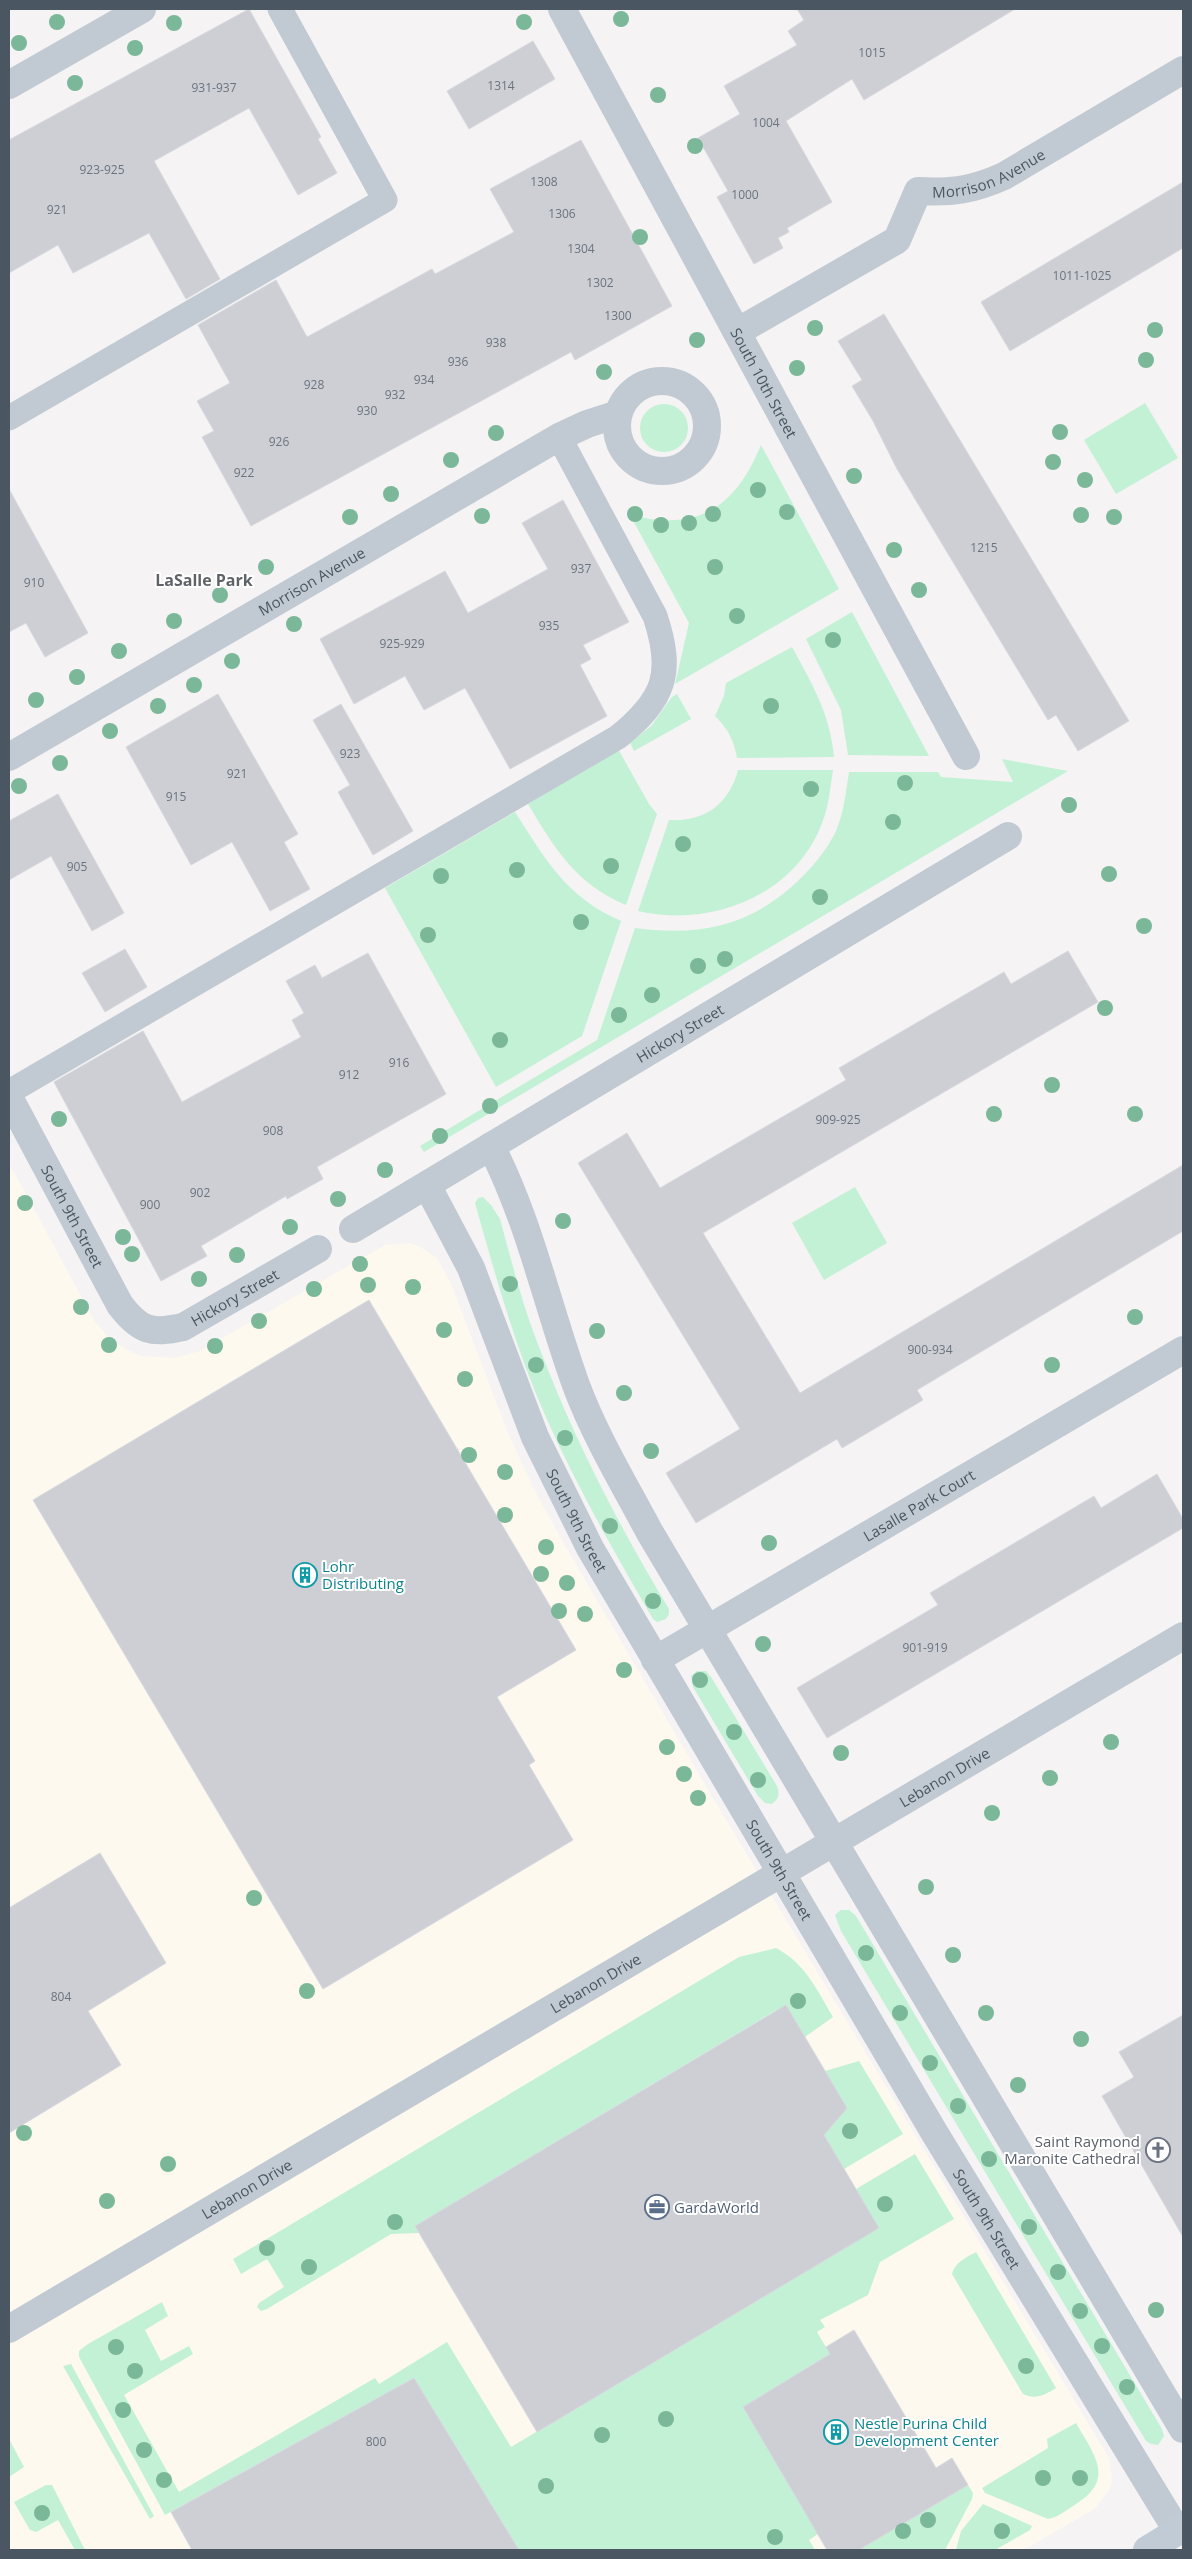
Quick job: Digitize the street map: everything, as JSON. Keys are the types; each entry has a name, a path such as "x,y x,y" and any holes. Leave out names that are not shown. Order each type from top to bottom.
{"main road":[{"path":"1146,2550 1180,2530"}],"street":[{"path":"9,85 142,9"},
{"name":"South 10th Street","path":"562,9 966,756"},
{"name":"Morrison Avenue","path":"736,332 897,240 918,191 947,193 977,188 1004,176 1183,70"},
{"name":"Morrison Avenue","path":"9,757 559,437 587,424 618,414"},
{"name":"Hickory Street","path":"353,1229 1008,836"},
{"name":"South 9th Street","path":"9,1097 120,1305 131,1320 146,1329"},
{"path":"491,1146 519,1206 577,1386 600,1439 649,1531 1183,2429"},
{"name":"South 9th Street","path":"427,1184 470,1268 517,1390 558,1487 590,1548 780,1874 1180,2530"},
{"name":"Hickory Street","path":"146,1329 164,1332 183,1327 318,1248"},
{"name":"Lasalle Park Court","path":"655,1660 1183,1350"},
{"name":"Lebanon Drive","path":"9,2329 1183,1636"}],"lane":[{"path":"9,418 385,200 280,9"},
{"path":"9,1092 618,737 638,721 655,701 664,677 664,645 655,616 559,437"}],"shaded area":[{"path":"9,1163 95,1322 113,1342 140,1356 174,1358 200,1351 385,1245 409,1243 419,1246 437,1258 450,1281 508,1433 535,1491 564,1544 713,1798 1109,2458 1112,2482 1108,2492 1094,2509 1024,2550 9,2550"}],"green space":[{"path":"1145,403 1178,458 1116,494 1084,440"},
{"path":"664,404 673,406 681,411 686,419 688,428 686,437 681,445 673,450 664,452 655,450 647,445 642,437 640,428 642,419 647,411 655,406"},
{"path":"761,445 839,589 675,684 689,623 630,515 676,520 694,517 711,510 726,499 739,485 751,467"},
{"path":"852,612 929,756 848,755 841,710 806,639"},
{"path":"792,647 819,699 829,726 834,757 737,758 730,735 715,716 724,696 726,683"},
{"path":"677,694 691,719 634,751 630,743 652,725 671,698"},
{"path":"618,749 649,804 657,814 626,905 593,887 568,864 528,804"},
{"path":"1002,759 1068,771 424,1152 420,1146 597,1040 635,928 683,931 726,924 746,917 765,906 802,877 825,850 836,831 843,809 849,772 938,772 941,777 1013,782"},
{"path":"738,770 833,770 824,817 809,848 792,870 771,887 747,901 721,910 693,915 665,915 638,911 669,820 694,818 714,809 728,792"},
{"path":"515,812 537,846 571,889 586,901 621,921 582,1036 496,1087 385,888"},
{"path":"855,1187 887,1243 824,1280 792,1223"},
{"path":"483,1197 500,1219 516,1279 531,1324 564,1409 613,1511 669,1609 666,1619 657,1622 653,1619 569,1467 545,1415 515,1337 475,1203 478,1198"},
{"path":"697,1671 706,1671 711,1677 777,1786 778,1796 772,1804 765,1803 758,1796 693,1687 691,1676"},
{"path":"841,1910 849,1910 856,1916 1162,2429 1164,2436 1158,2445 1146,2441 841,1931 835,1915"},
{"path":"776,1948 803,1969 833,2017 805,2037 784,2009 775,2011 415,2226 419,2233 391,2234 267,2309 261,2311 257,2307 259,2303 284,2287 267,2259 241,2274 233,2259 739,1957"},
{"path":"859,2061 903,2134 844,2169 820,2128 825,2071"},
{"path":"915,2154 954,2219 880,2262 868,2295 820,2320 825,2327 817,2332 830,2354 743,2407 818,2534 809,2540 815,2550 519,2550 414,2378 165,2515 79,2357 79,2351 88,2344 162,2302 168,2316 145,2330 161,2361 189,2346 193,2354 124,2395 179,2492 375,2378 379,2384 447,2342 511,2447 878,2228 856,2189"},
{"path":"976,2252 1056,2388 1048,2393 1036,2397 1023,2394 952,2274 959,2263"},
{"path":"71,2364 154,2516 150,2519 63,2366"},
{"path":"1076,2423 1098,2466 1098,2476 1095,2485 1088,2495 1062,2513 1048,2519 985,2493 982,2488 1048,2448 1047,2439"},
{"path":"9,2439 24,2467 9,2477"},
{"path":"46,2485 52,2485 85,2550 75,2550 58,2520 36,2532 30,2530 14,2502"},
{"path":"968,2485 973,2493 972,2499 945,2550 859,2550"},
{"path":"983,2504 1032,2526 1030,2530 995,2550 956,2550 961,2531"}],"building":[{"path":"249,9 321,137 318,139 337,173 298,195 249,108 154,161 220,279 186,299 149,233 73,273 58,245 9,273 9,140"},
{"path":"797,9 1015,9 864,100 852,79 786,121 832,202 787,228 789,232 778,238 783,248 754,264 717,197 728,191 698,138 740,114 724,86 797,45 788,31 804,20"},
{"path":"533,41 555,79 469,129 447,91"},
{"path":"581,140 672,306 575,360 571,352 251,526 202,437 214,431 197,401 230,383 198,325 276,280 307,337 432,269 435,274 514,232 490,189"},
{"path":"1183,182 1183,248 1010,351 981,302"},
{"path":"884,314 1129,721 1078,751 1056,715 1048,720 897,469 873,421 852,386 862,380 838,341"},
{"path":"9,489 88,633 45,657 26,623 9,632"},
{"path":"563,500 629,622 583,645 591,659 580,665 607,716 510,769 465,688 424,710 405,676 354,704 320,639 445,571 468,613 548,569 522,523"},
{"path":"218,694 298,834 284,842 310,889 270,911 232,842 191,865 126,747"},
{"path":"341,704 413,831 373,855 338,792 350,785 313,720"},
{"path":"58,794 124,913 92,931 51,856 9,880 9,821"},
{"path":"125,949 147,987 105,1012 82,973"},
{"path":"1068,951 1098,1002 703,1233 800,1393 1183,1165 1183,1231 917,1390 923,1400 842,1448 837,1439 696,1523 666,1473 740,1429 578,1163 627,1133 660,1188 846,1080 839,1068 1004,972 1011,984"},
{"path":"368,953 446,1094 317,1167 323,1179 287,1199 286,1196 201,1246 207,1256 161,1281 54,1082 143,1031 182,1102 301,1037 292,1020 304,1013 286,981 315,965 322,978"},
{"name":"Lohr Distributing","path":"369,1300 576,1650 497,1697 535,1761 529,1765 573,1840 323,1989 33,1500"},
{"path":"1157,1474 1183,1519 1183,1528 827,1738 797,1688 938,1605 930,1593 1094,1496 1101,1508"},
{"path":"100,1853 166,1963 88,2011 121,2065 9,2133 9,1908"},
{"name":"GardaWorld","path":"786,2005 847,2108 824,2135 879,2228 537,2432 415,2226"},
{"name":"Saint Raymond Maronite Cathedral","path":"1183,2015 1183,2237 1102,2096 1134,2077 1119,2052"},
{"name":"Nestle Purina Child Development Center","path":"854,2330 936,2468 952,2458 968,2485 859,2550 827,2550 743,2407 830,2354 826,2347"},
{"path":"414,2378 519,2550 192,2550 171,2512"}],"place":[{"name":"Lohr Distributing","path":"305,1575"},
{"name":"Saint Raymond Maronite Cathedral","path":"1158,2150"},
{"name":"GardaWorld","path":"657,2207"},
{"name":"Nestle Purina Child Development Center","path":"836,2432"}],"district":[{"name":"LaSalle Park","path":"204,580"}]}
